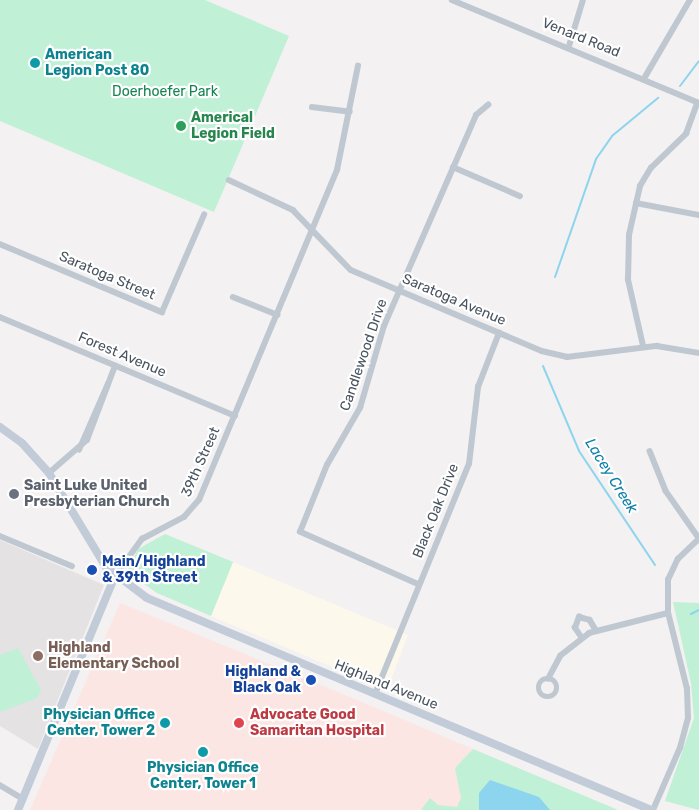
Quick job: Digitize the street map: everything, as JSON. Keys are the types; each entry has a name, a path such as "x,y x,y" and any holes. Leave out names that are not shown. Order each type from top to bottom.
{"main road":[{"name":"Highland Avenue","path":"0,427 22,443 49,473 93,550 115,576 167,608 652,810"},
{"name":"39th Street","path":"18,810 115,576"}],"street":[{"name":"Venard Road","path":"452,0 645,77 698,103"},
{"path":"569,46 582,0"},
{"path":"645,77 690,0"},
{"name":"39th Street","path":"115,576 142,539 194,509 278,315 340,160 358,66"},
{"path":"643,346 627,270 636,203 651,168 686,134 698,103"},
{"name":"Candlewood Drive","path":"419,585 300,532 327,465 360,408 378,344 453,167 476,115 488,105"},
{"path":"312,107 350,112"},
{"path":"453,167 520,196"},
{"name":"Saratoga Avenue","path":"229,180 287,206 351,270 499,333 567,357 643,346 699,353"},
{"path":"636,203 699,215"},
{"name":"Saratoga Street","path":"0,244 162,312 204,215"},
{"path":"232,297 278,315"},
{"name":"Forest Avenue","path":"0,317 235,416"},
{"name":"Black Oak Drive","path":"375,694 469,464 478,388 499,333"},
{"path":"49,473 79,450 115,366"},
{"path":"650,451 666,491 699,539 669,576 668,612 687,688 688,718 684,739 652,810"},
{"path":"0,536 72,566"},
{"path":"548,679 560,656 582,637 596,630 668,612"},
{"path":"582,637 576,628 579,617 590,620 596,630"},
{"path":"0,785 23,799"}],"shaded area":[{"name":"Highland Elementary School","path":"0,540 104,585 38,749 0,726"},
{"path":"233,562 408,635 387,690 211,616"},
{"name":"Advocate Good Samaritan Hospital","path":"120,603 345,695 618,810 30,810"}],"green space":[{"name":"Doerhoefer Park","path":"0,0 205,0 289,36 214,212 0,121"},
{"path":"165,534 233,562 211,616 157,593 127,572 138,549"},
{"path":"673,602 699,603 699,810 665,801 694,718 691,683"},
{"path":"18,648 41,690 37,698 0,712 0,655"},
{"path":"473,749 618,810 421,810 430,798 438,805 457,807 461,798 455,768"}],"water":[{"path":"490,780 539,797 550,810 479,810 479,793"}],"waterway":[{"name":"Lacey Creek","path":"680,86 699,61"},
{"name":"Lacey Creek","path":"555,277 596,159 612,136 658,98"},
{"name":"Lacey Creek","path":"543,366 579,451 655,565"},
{"path":"691,614 699,610"}],"place":[{"name":"American Legion Post 80","path":"35,63"},
{"name":"Americal Legion Field","path":"181,126"},
{"name":"Saint Luke United Presbyterian Church","path":"14,494"},
{"name":"Main/Highland & 39th Street","path":"92,570"},
{"name":"Highland Elementary School","path":"38,656"},
{"name":"Highland & Black Oak","path":"311,680"},
{"name":"Physician Office Center, Tower 2","path":"165,723"},
{"name":"Advocate Good Samaritan Hospital","path":"239,723"},
{"name":"Physician Office Center, Tower 1","path":"203,752"}]}
